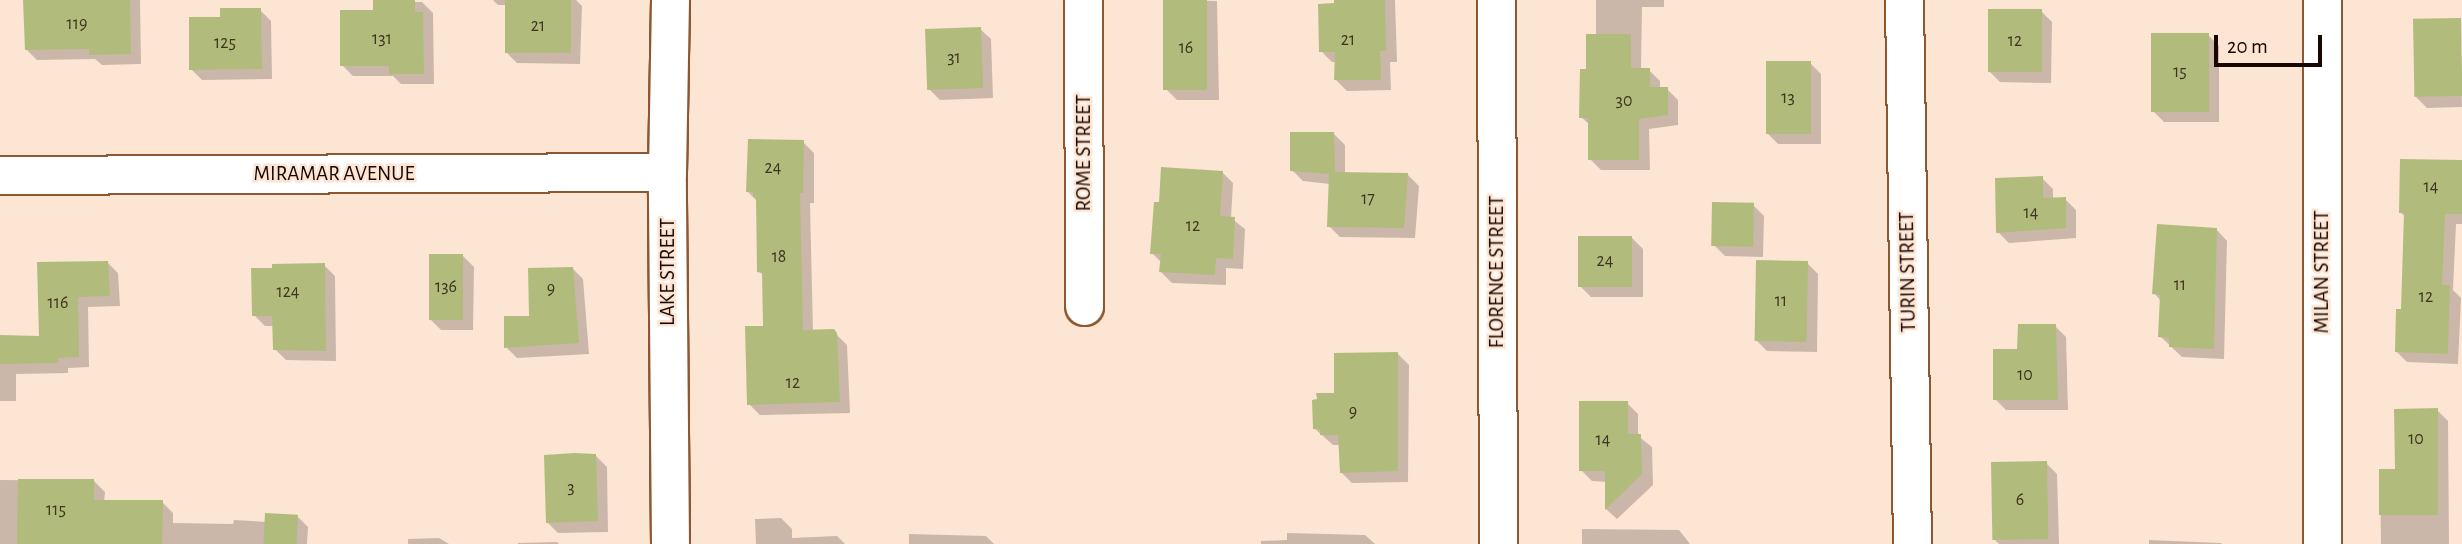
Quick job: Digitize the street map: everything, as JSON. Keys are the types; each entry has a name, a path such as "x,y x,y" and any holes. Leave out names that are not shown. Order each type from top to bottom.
{"street":[{"name":"LAKE STREET","path":"670,0 667,172 670,544"},
{"name":"ROME STREET","path":"1083,0 1084,306"},
{"name":"FLORENCE STREET","path":"1496,0 1498,544"},
{"name":"TURIN STREET","path":"1904,0 1912,544"},
{"name":"MILAN STREET","path":"2322,0 2322,544"},
{"name":"MIRAMAR AVENUE","path":"0,175 667,172"}],"building":[{"path":"23,0 130,0 131,54 89,55 89,49 25,50"},
{"path":"373,0 415,0 415,12 423,12 424,74 389,74 389,66 340,66 340,10 373,10"},
{"path":"505,0 571,0 571,53 505,53"},
{"path":"1163,0 1207,0 1207,90 1163,90"},
{"path":"1334,0 1385,0 1386,51 1380,51 1381,80 1334,80 1335,52 1319,52 1318,4 1334,3"},
{"path":"220,8 261,8 262,69 189,70 189,17 220,17"},
{"path":"1988,9 2042,9 2042,72 1988,72"},
{"path":"2461,18 2462,96 2414,97 2413,19"},
{"path":"981,27 983,88 927,90 925,29"},
{"path":"2151,33 2209,33 2209,112 2151,112"},
{"path":"1586,34 1631,34 1631,68 1650,68 1650,87 1668,87 1668,115 1639,119 1639,160 1588,160 1588,118 1579,118 1580,69 1586,69"},
{"path":"1766,61 1811,61 1811,134 1766,134"},
{"path":"1290,132 1334,132 1335,172 1408,173 1404,228 1327,227 1329,174 1290,171"},
{"path":"748,139 804,140 803,193 800,193 803,330 834,329 837,333 840,402 747,405 745,326 763,326 762,273 757,272 756,197 753,197 753,192 746,192"},
{"path":"2400,159 2462,160 2462,214 2445,214 2442,285 2450,285 2448,354 2395,352 2396,309 2401,309 2404,213 2399,213"},
{"path":"1161,167 1223,171 1220,216 1235,217 1233,259 1216,258 1215,275 1159,272 1161,254 1150,254 1154,202 1159,202"},
{"path":"2043,176 2043,198 2066,197 2066,228 1996,233 1995,178"},
{"path":"1712,202 1754,203 1753,247 1711,246"},
{"path":"2157,224 2217,228 2214,349 2169,347 2169,338 2158,337 2160,295 2152,294"},
{"path":"1578,236 1632,236 1632,287 1578,287"},
{"path":"429,254 463,254 463,320 429,320"},
{"path":"1756,260 1808,261 1807,342 1755,341"},
{"path":"108,261 110,296 78,297 79,357 58,358 58,363 0,364 0,335 39,336 37,262"},
{"path":"325,263 326,351 273,350 272,316 252,316 251,268 272,268 272,264"},
{"path":"573,267 579,343 504,348 504,316 529,316 528,268"},
{"path":"2018,324 2056,324 2058,400 1993,400 1993,349 2017,349"},
{"path":"1398,352 1398,471 1340,473 1338,435 1320,435 1320,429 1313,429 1312,400 1317,399 1316,393 1334,393 1334,353"},
{"path":"1579,401 1628,401 1628,434 1641,434 1642,474 1605,510 1605,471 1579,471"},
{"path":"2438,408 2438,515 2379,515 2379,469 2395,469 2394,409"},
{"path":"596,454 598,521 546,523 544,455"},
{"path":"2047,461 2048,539 1992,540 1991,462"},
{"path":"18,479 94,479 94,500 163,500 162,544 17,544"},
{"path":"265,513 298,515 296,544 263,544"}]}
